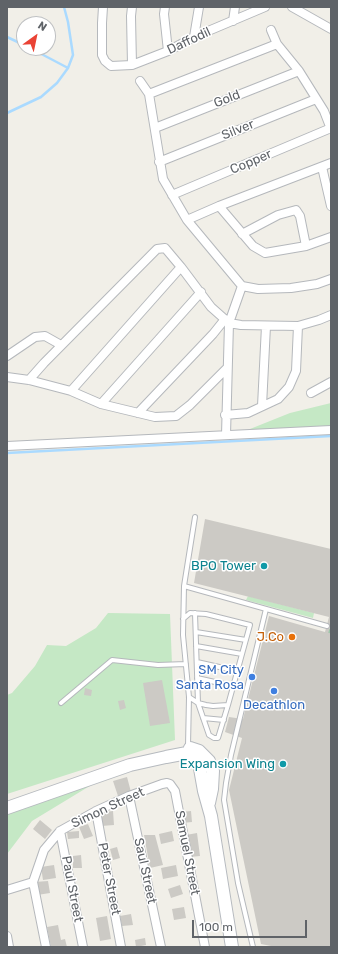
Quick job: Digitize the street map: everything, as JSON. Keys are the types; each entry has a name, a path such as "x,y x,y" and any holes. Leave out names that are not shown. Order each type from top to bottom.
{"main road":[{"path":"7,808 109,766 187,750 199,751 209,761 213,771 212,789 208,806 232,947"},
{"path":"7,803 44,792"}],"street":[{"name":"Daffodil","path":"103,7 102,55 105,61 111,66 132,65 168,51 194,37 265,7"},
{"path":"132,7 132,65"},
{"path":"165,7 164,14 168,51"},
{"path":"194,37 196,16 199,7"},
{"path":"233,21 236,7"},
{"path":"292,7 331,29"},
{"path":"271,30 277,44 299,71 324,111 331,129"},
{"path":"150,94 277,44"},
{"name":"Gold","path":"155,128 299,71"},
{"path":"140,81 150,94 159,162 163,179 187,220 242,286 258,289 291,288 317,284 331,279"},
{"name":"Silver","path":"159,162 316,99"},
{"name":"Copper","path":"172,195 331,129"},
{"path":"187,220 219,206 331,163"},
{"path":"322,167 331,206"},
{"path":"219,206 253,246 265,253 306,246 331,237"},
{"path":"242,234 278,215 296,210 300,216 306,246"},
{"path":"29,380 44,362 157,249 165,248 201,292 211,308 227,321 241,325 298,326 331,315"},
{"path":"71,391 181,267"},
{"path":"226,435 227,321 242,286"},
{"path":"101,404 201,292"},
{"path":"138,413 227,321"},
{"path":"262,406 266,326"},
{"path":"226,415 248,413 278,399 289,387 296,372 298,326"},
{"path":"7,356 36,337 45,336 61,345"},
{"path":"7,377 29,380 71,391 101,404 155,417 176,416 190,405 227,368"},
{"path":"311,394 331,382"},
{"path":"7,446 331,430"},
{"name":"Simon Street","path":"33,882 44,850 60,831 96,811 129,796 162,784 170,784"},
{"name":"Samuel Street","path":"170,784 175,791 205,947"},
{"name":"Saul Street","path":"129,796 161,947"},
{"name":"Peter Street","path":"96,811 122,947"},
{"name":"Paul Street","path":"60,831 83,947"},
{"path":"7,890 33,882 46,947"},
{"path":"7,936 9,947"}],"lane":[{"path":"187,750 189,697 183,619 184,586 195,517"},
{"path":"184,586 329,626"},
{"path":"253,947 238,883 224,800 231,755 266,609"},
{"path":"183,619 190,613 195,613 206,614 250,625 218,738 214,738 209,735 198,703 195,613"},
{"path":"196,632 246,640"},
{"path":"196,646 242,654"},
{"path":"61,703 112,660 158,665 186,664"},
{"path":"197,662 237,671"},
{"path":"198,678 233,686"},
{"path":"189,697 198,703 213,706 228,705"},
{"path":"203,718 224,720"}],"path":[{"path":"329,626 329,633"}],"green space":[{"path":"331,403 331,429 240,433 290,413"},
{"path":"248,596 314,613 313,618 246,600"},
{"path":"108,613 170,614 175,740 7,794 7,695 12,693 35,666 47,645 66,646 96,628"},
{"path":"93,784 32,821 7,854 7,814"}],"building":[{"name":"SM City Santa Rosa","path":"205,519 331,549 331,947 276,947 261,944 229,790 242,738 225,732 229,717 243,719 269,616 325,632 329,617 194,583"},
{"path":"162,680 170,723 150,726 143,683"},
{"path":"85,688 92,690 91,696 84,695"},
{"path":"124,700 126,708 120,710 118,701"},
{"path":"127,777 131,792 118,796 113,781"},
{"path":"113,811 114,825 101,826 101,818 106,812"},
{"path":"191,811 192,822 182,823 181,812"},
{"path":"40,820 52,830 45,839 33,829"},
{"path":"88,824 93,836 84,839 79,827"},
{"path":"79,831 79,838 68,839 67,832"},
{"path":"172,831 174,841 161,844 159,834"},
{"path":"197,833 200,856 190,857 186,835"},
{"path":"144,835 155,835 163,865 150,868"},
{"path":"117,847 120,858 113,860 110,849"},
{"path":"81,855 82,868 73,868 73,856"},
{"path":"54,865 56,878 43,880 41,867"},
{"path":"176,865 178,876 163,879 161,868"},
{"path":"48,881 50,893 37,895 35,882"},
{"path":"180,885 183,894 171,898 168,889"},
{"path":"184,907 186,918 174,920 172,909"},
{"path":"131,914 133,925 122,926 120,916"},
{"path":"107,916 111,939 100,941 96,918"},
{"path":"58,925 61,940 65,939 67,947 51,947 47,927"},
{"path":"145,938 146,945 136,947 135,940"}],"waterway":[{"path":"7,113 41,97 57,83 68,68 73,55 64,7"},
{"path":"7,37 16,41"},
{"path":"45,56 68,68"},
{"path":"7,453 331,436"}],"place":[{"name":"BPO Tower","path":"264,566"},
{"name":"J.Co","path":"292,637"},
{"name":"SM City Santa Rosa","path":"252,677"},
{"name":"Decathlon","path":"274,691"},
{"name":"Expansion Wing","path":"283,764"}]}
